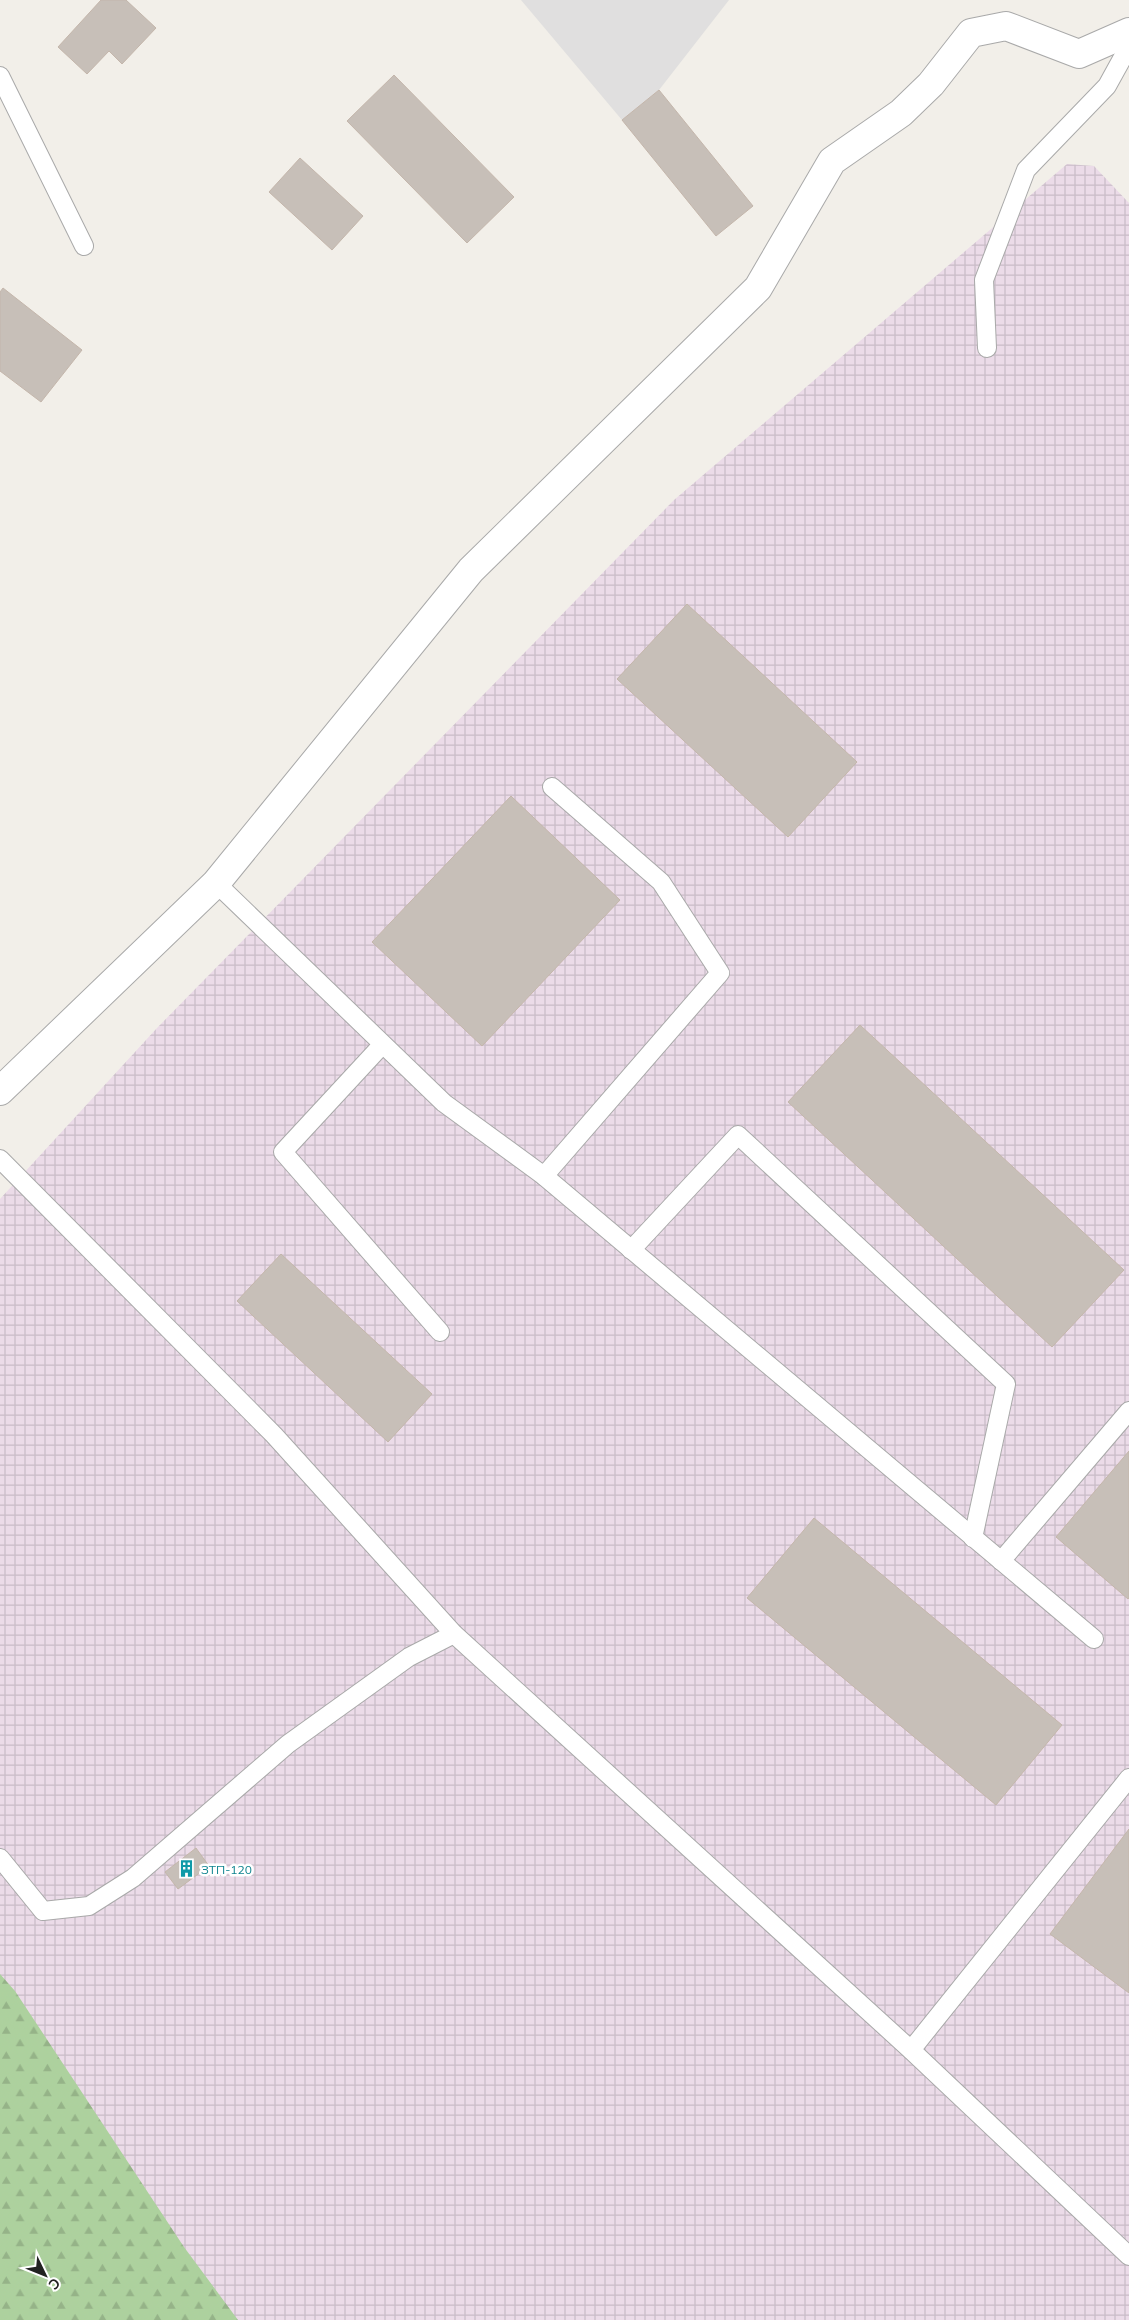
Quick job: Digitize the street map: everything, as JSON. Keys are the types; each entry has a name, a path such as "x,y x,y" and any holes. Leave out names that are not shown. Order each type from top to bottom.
{"street":[{"path":"0,1091 216,884 471,570 758,288 832,161 900,113 919,96 931,84 971,33 1006,26 1079,54 1129,32"}],"lane":[{"path":"987,348 984,280 1026,170 1106,86 1129,46"},
{"path":"0,76 84,246"},
{"path":"544,1176 720,973 661,882 552,786"},
{"path":"216,884 444,1103 544,1176 1094,1639"},
{"path":"382,1045 283,1152 440,1332"},
{"path":"631,1250 738,1134 1006,1384 973,1538"},
{"path":"0,1159 274,1435 454,1634 911,2050 1129,2256"},
{"path":"1001,1561 1129,1411"},
{"path":"0,1858 43,1911 89,1906 134,1878 288,1744 409,1658 454,1634"},
{"path":"911,2050 1129,1778"}],"shaded area":[{"path":"521,0 729,0 659,90 622,120"},
{"path":"1067,164 1094,166 1129,203 1129,2320 227,2320 0,2001 0,1199 157,1028 674,500"}],"green space":[{"path":"0,1974 15,1991 184,2247 238,2320 0,2320"}],"building":[{"path":"101,0 126,0 156,28 122,64 109,51 87,74 58,47"},
{"path":"394,75 514,197 467,243 347,121"},
{"path":"659,90 753,206 716,236 622,120"},
{"path":"300,158 363,216 332,250 269,192"},
{"path":"3,288 82,350 41,402 0,371 0,292"},
{"path":"687,604 857,762 788,837 617,679"},
{"path":"511,796 620,900 482,1046 372,942"},
{"path":"860,1025 1124,1270 1052,1347 788,1102"},
{"path":"281,1254 432,1394 388,1442 237,1301"},
{"path":"1129,1451 1129,1598 1128,1599 1056,1537"},
{"path":"814,1518 1062,1725 996,1805 747,1598"},
{"path":"1129,1829 1129,1993 1050,1934"},
{"name":"ЗТП-120","path":"196,1848 209,1866 178,1889 165,1872"}],"place":[{"name":"ЗТП-120","path":"187,1869"}]}
